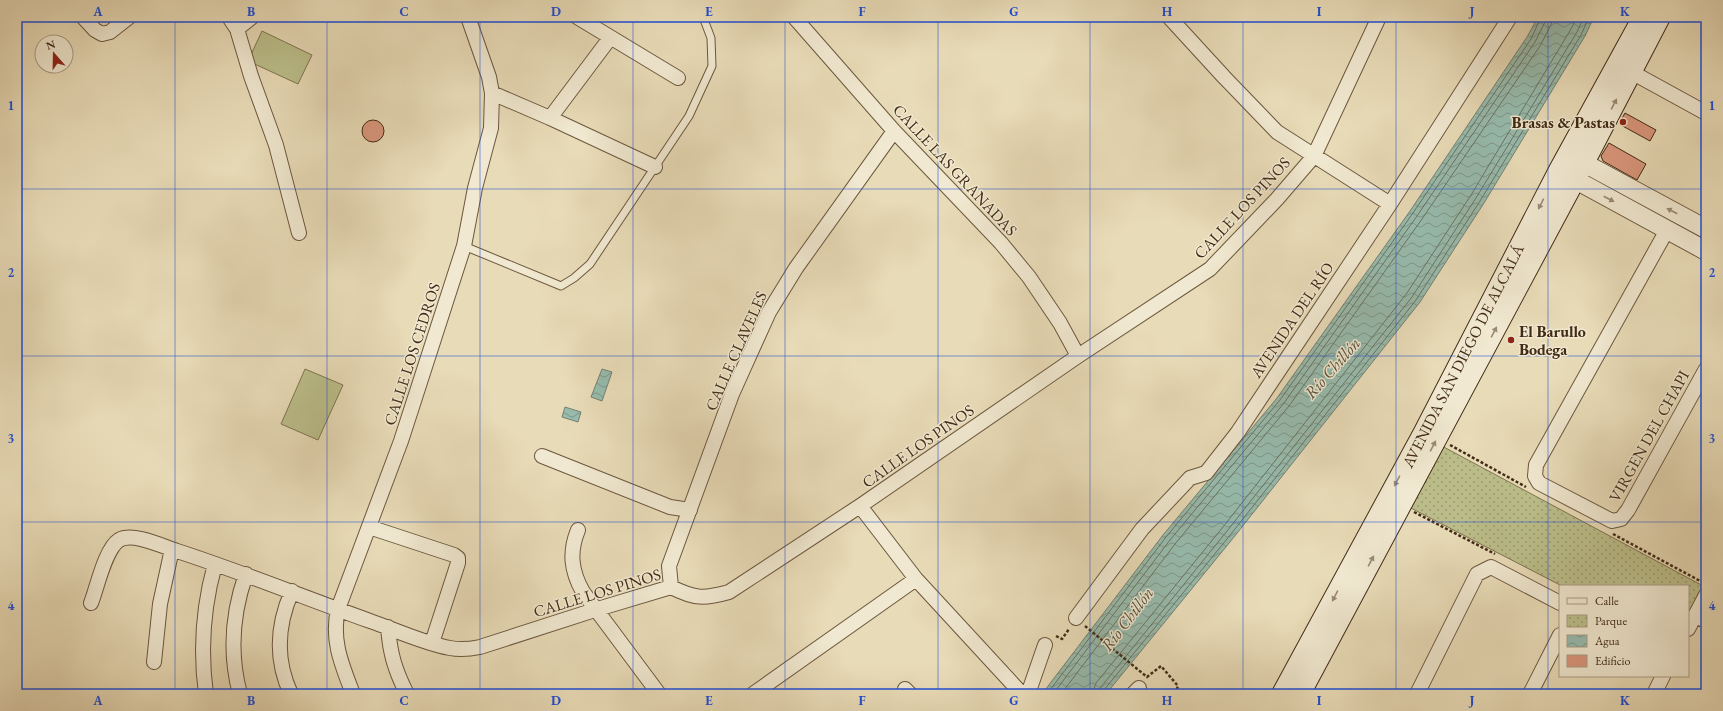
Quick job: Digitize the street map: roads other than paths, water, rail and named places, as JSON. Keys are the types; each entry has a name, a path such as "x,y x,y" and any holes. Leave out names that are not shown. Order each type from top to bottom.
{"main road":[{"name":"AVENIDA SAN DIEGO DE ALCALÁ","path":"1624,68 1643,17"},
{"name":"AVENIDA SAN DIEGO DE ALCALÁ","path":"1300,694 1315,650 1414,466 1571,167 1624,68 1660,17"},
{"name":"AVENIDA SAN DIEGO DE ALCALÁ","path":"1282,694 1315,650 1401,505 1414,466"}],"street":[{"path":"83,17 95,30 102,34 110,32 129,17"},
{"path":"229,17 237,29 250,76 276,144 299,233"},
{"path":"237,29 252,17"},
{"name":"CALLE LOS CEDROS","path":"353,694 342,666 335,638 335,621 338,609 401,441 464,246 475,188 491,128 492,94 489,77 468,17"},
{"path":"577,17 678,78"},
{"name":"CALLE LAS GRANADAS","path":"794,17 894,131 1001,242 1029,277 1060,323 1078,356"},
{"path":"1169,17 1277,132 1390,204"},
{"name":"CALLE LOS PINOS","path":"91,603 109,551 119,540 134,537 246,574 432,643 444,647 460,649 480,647 595,609 671,587 691,596 708,598 729,592 860,506 1078,356 1210,269 1277,199 1314,156 1379,17"},
{"name":"AVENIDA DEL RÍO","path":"1078,620 1142,529 1190,478 1206,473 1238,432 1390,204 1510,17"},
{"path":"550,118 610,38"},
{"path":"1624,68 1706,112"},
{"path":"492,94 550,118 655,167"},
{"name":"CALLE CLAVELES","path":"671,587 669,566 732,394 769,312 796,268 894,131"},
{"path":"1571,167 1706,229"},
{"path":"1571,167 1667,230 1706,251"},
{"name":"VIRGEN DEL CHAPI","path":"1667,230 1536,466 1535,476 1539,483 1612,521 1621,519 1628,510 1706,369"},
{"path":"542,456 670,507 690,510"},
{"path":"860,506 916,579 1022,694"},
{"path":"369,527 454,555 458,558 458,563 432,643"},
{"path":"578,530 572,555 574,574 583,592 595,609 659,694"},
{"path":"154,662 160,604 172,549"},
{"path":"206,694 202,651 203,626 206,601 215,564"},
{"path":"1417,694 1477,574 1482,570 1491,567 1559,601"},
{"path":"240,694 234,665 233,635 237,604 246,574"},
{"path":"753,694 916,579"},
{"path":"291,694 282,671 279,645 282,618 292,592"},
{"path":"1689,628 1701,618 1706,595"},
{"path":"388,627 390,650 397,674 407,694"},
{"path":"1530,694 1559,637"},
{"path":"1028,694 1045,645"},
{"path":"1654,694 1662,677"}],"lane":[{"path":"464,246 561,286 574,278 590,264 689,116 712,66 711,38 703,17"}],"water":[{"name":"Río Chillón","path":"1538,17 1594,17 1585,36 1484,203 1420,302 1234,537 1106,694 1042,694 1163,535 1277,398 1410,211 1527,37"},
{"path":"602,369 612,372 602,401 591,397"},
{"path":"565,407 581,412 578,422 562,417"}],"place":[{"name":"Brasas & Pastas","path":"1623,122"},
{"name":"El Barullo Bodega","path":"1511,340"}]}
